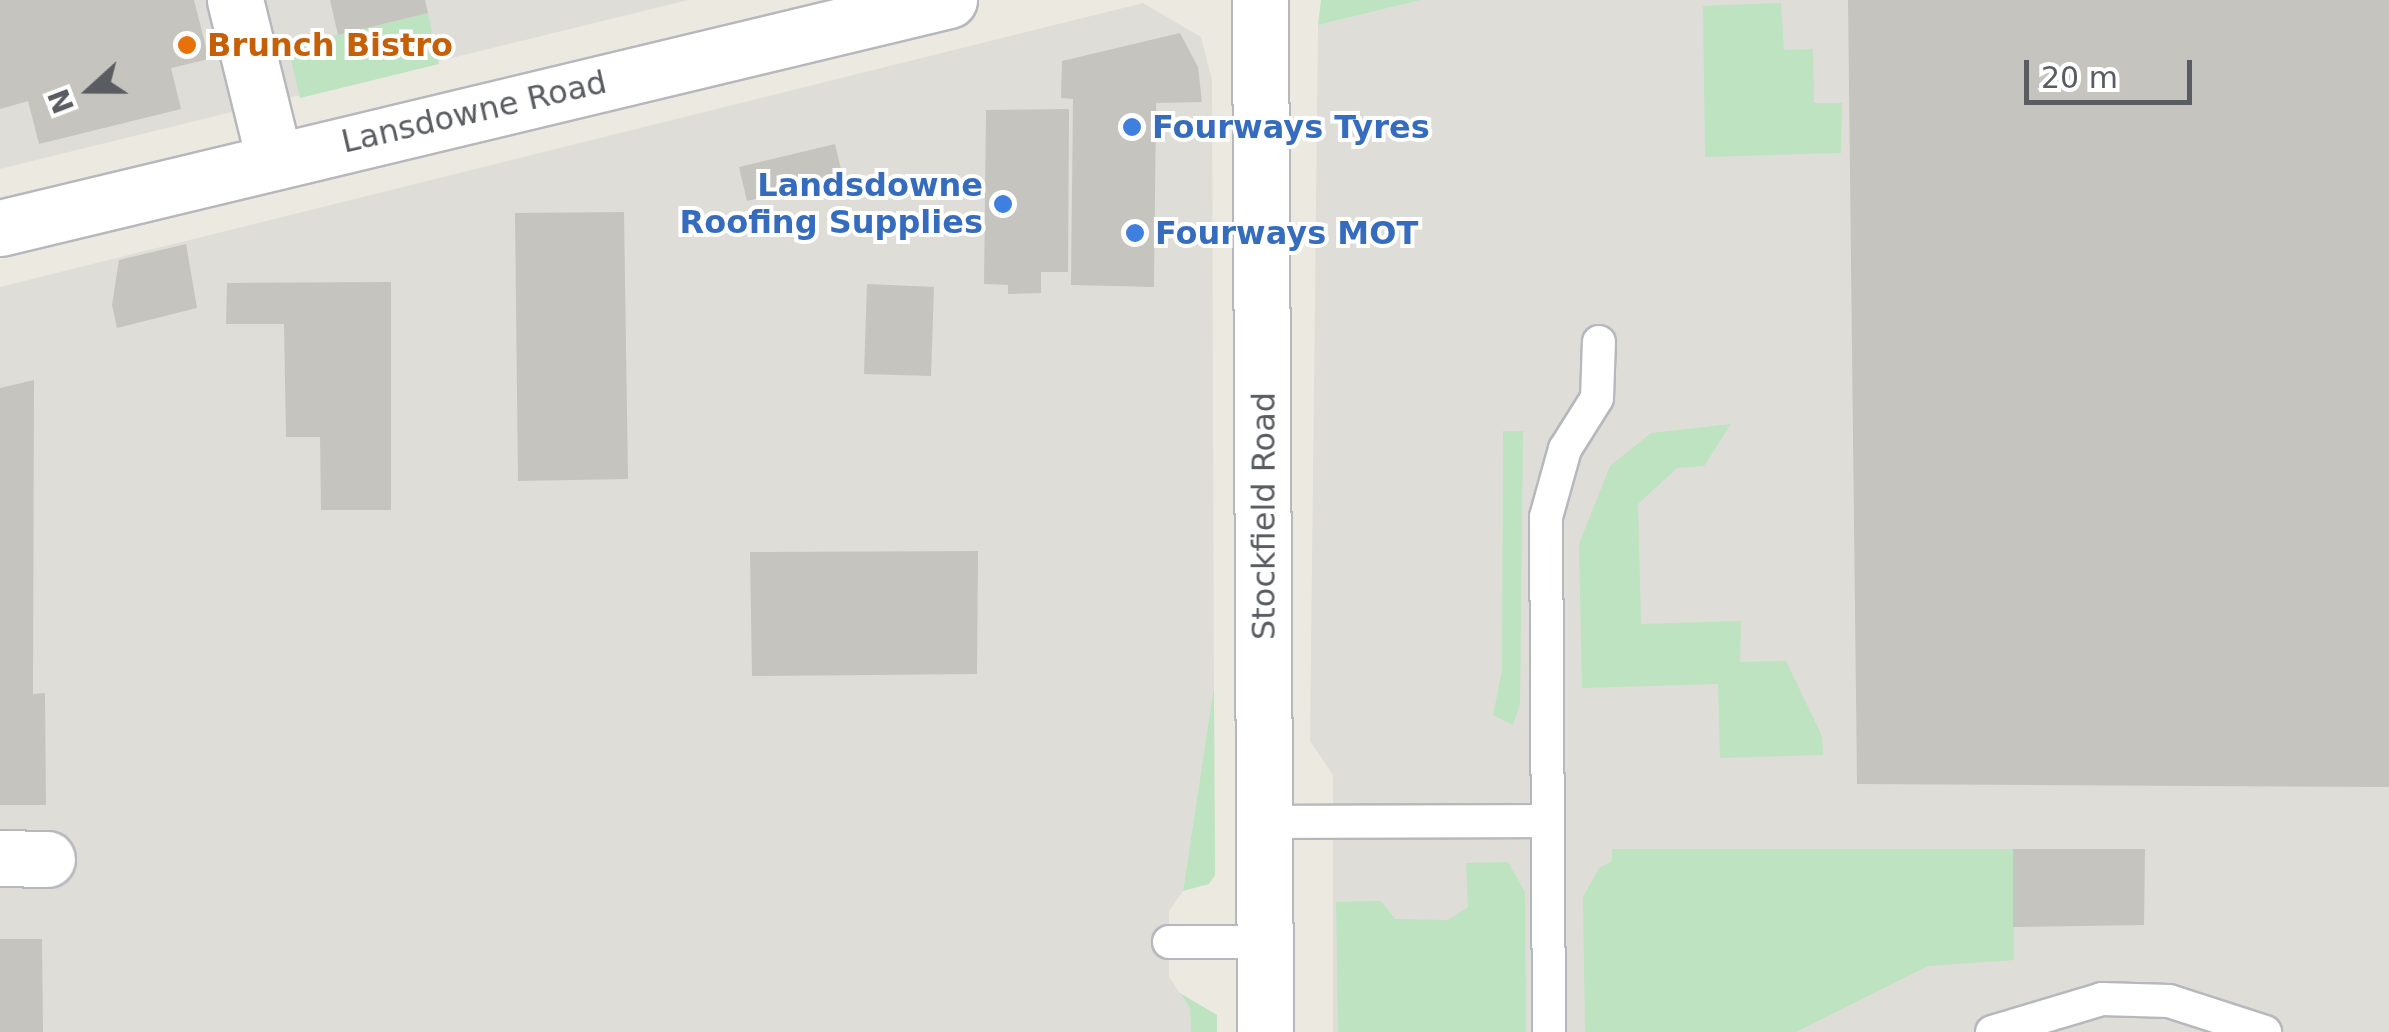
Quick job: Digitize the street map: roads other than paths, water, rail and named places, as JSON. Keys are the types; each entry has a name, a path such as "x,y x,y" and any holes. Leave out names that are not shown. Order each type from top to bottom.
{"street":[{"path":"235,0 274,159"},
{"name":"Lansdowne Road","path":"0,228 274,159 950,0"},
{"name":"Stockfield Road","path":"1260,0 1265,1032"}],"lane":[{"path":"1549,1032 1546,517 1565,449 1597,398 1600,342"},
{"path":"1265,822 1547,821"},
{"path":"1168,942 1264,942"},
{"path":"1992,1032 2102,999 2169,1000 2265,1032"}],"place":[{"name":"Brunch Bistro","path":"187,45"},
{"name":"Fourways Tyres","path":"1132,127"},
{"name":"Landsdowne Roofing Supplies","path":"1003,204"},
{"name":"Fourways MOT","path":"1135,233"}]}
